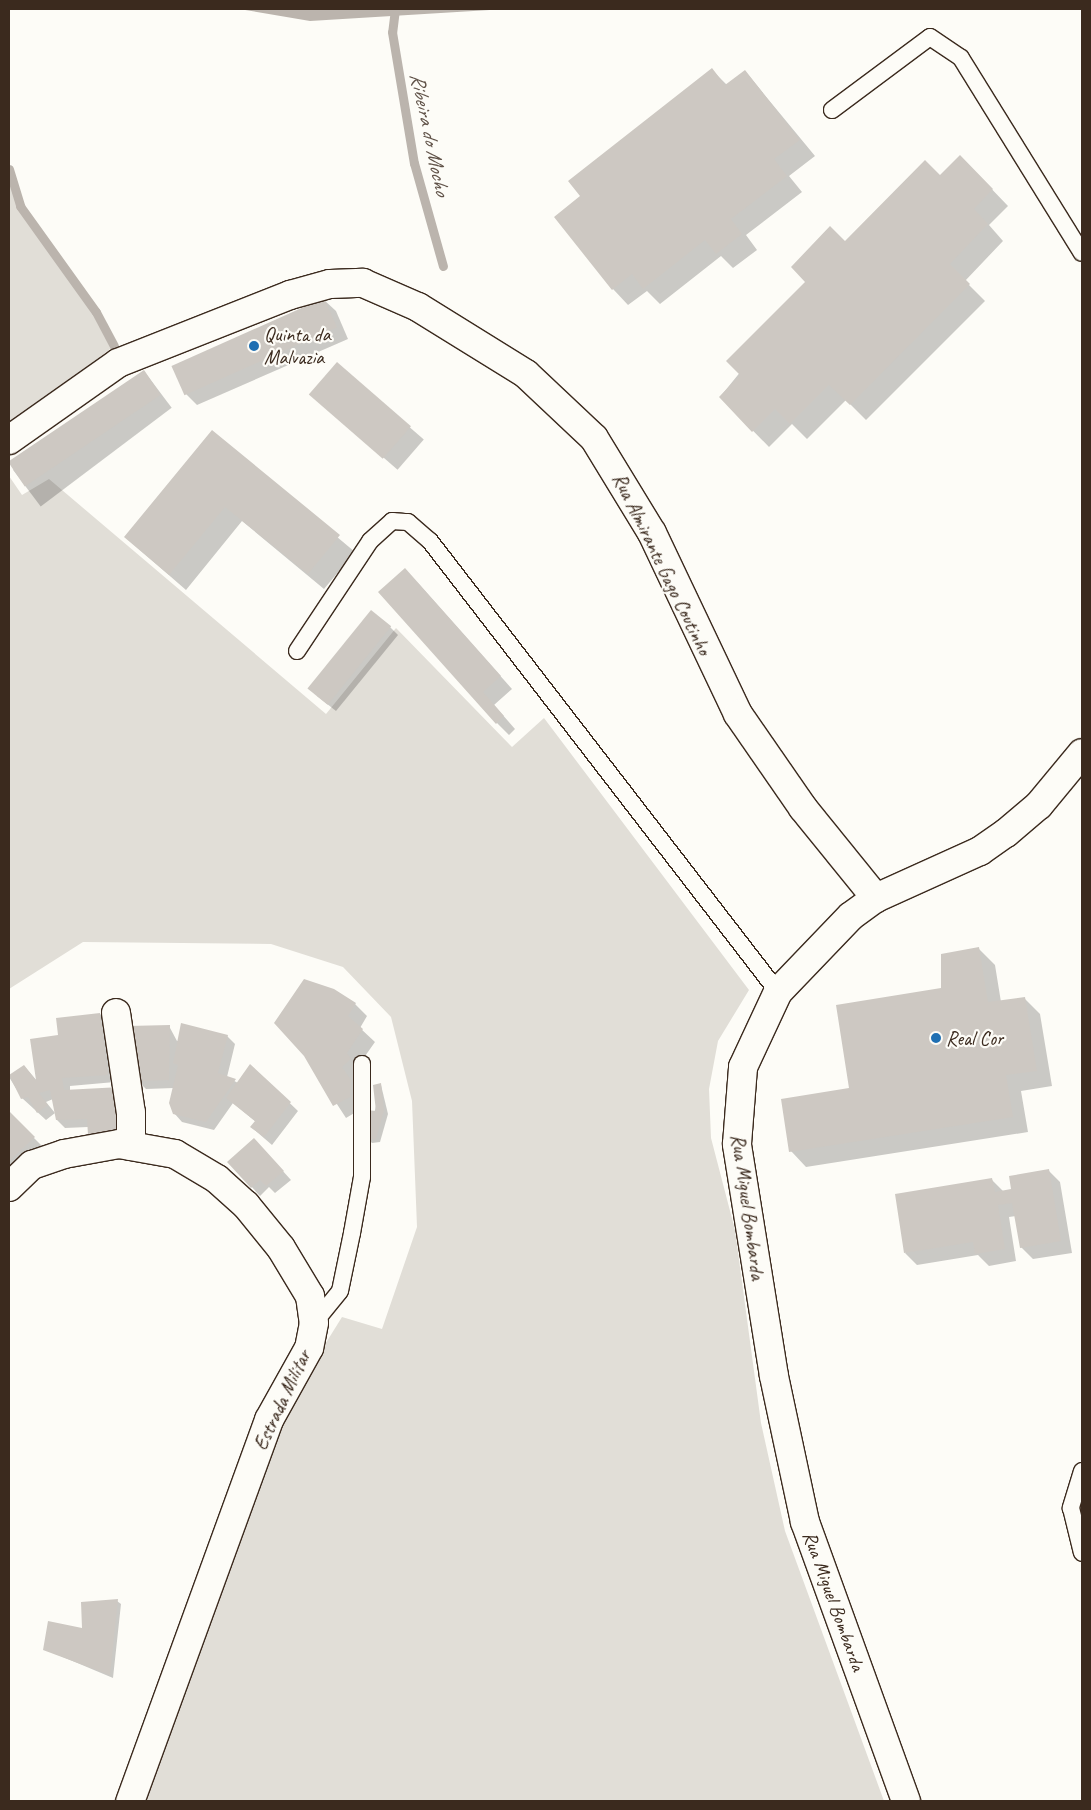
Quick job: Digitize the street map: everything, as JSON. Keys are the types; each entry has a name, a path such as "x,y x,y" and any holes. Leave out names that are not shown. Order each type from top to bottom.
{"street":[{"name":"Rua Almirante Gago Coutinho","path":"9,440 118,363 290,295 330,284 362,283 418,307 526,374 594,438 652,533 738,714 803,808 876,898"},
{"name":"Rua Miguel Bombarda","path":"906,1801 805,1522 774,1376 737,1144 743,1067 778,992 813,952 876,898 980,852 1006,833 1039,805 1082,753"},
{"path":"116,1013 131,1113 131,1146"},
{"name":"Estrada Militar","path":"9,1187 32,1165 64,1154 119,1144 175,1154 218,1179 246,1205 281,1248 310,1296 314,1323 309,1348 269,1420 130,1801"}],"lane":[{"path":"832,110 930,37 961,58 1082,253"},
{"path":"297,651 370,541 392,520 408,522 430,541 778,992"},
{"path":"314,1323 340,1291 352,1233 362,1176 362,1064"},
{"path":"1082,1471 1071,1508 1082,1553"}],"shaded area":[{"path":"239,9 506,9 310,21"},
{"path":"9,169 20,206 96,312 114,346 9,428"},
{"path":"9,476 22,495 49,479 326,714 396,628 512,747 544,718 749,990 718,1041 709,1089 711,1138 735,1230 761,1423 785,1531 884,1801 143,1801 283,1412 342,1317 382,1329 417,1227 412,1101 391,1017 343,967 271,944 83,942 9,989"}],"building":[{"path":"712,68 725,85 745,70 800,140 774,159 787,176 731,219 742,234 716,254 705,240 643,289 632,274 612,290 554,217 580,196 568,181"},
{"path":"960,155 993,189 974,209 988,224 950,264 970,284 850,405 829,385 790,424 775,409 752,432 719,397 740,375 726,361 805,282 791,267 830,226 845,241 925,160 940,175"},
{"name":"Quinta da Malvazia","path":"324,298 337,327 184,395 171,366"},
{"path":"337,362 411,426 383,459 309,394"},
{"path":"144,370 161,395 25,487 9,461"},
{"path":"212,430 340,535 308,574 225,507 169,575 124,537"},
{"path":"405,568 501,676 483,692 504,716 496,724 378,592"},
{"path":"371,610 391,626 328,705 307,688"},
{"name":"Real Cor","path":"979,947 988,1002 1025,997 1037,1071 1006,1075 1013,1117 789,1152 781,1099 849,1088 836,1005 941,988 941,954"},
{"path":"304,979 334,989 356,1003 348,1016 363,1029 347,1053 351,1059 342,1067 351,1080 350,1097 333,1106 304,1056 274,1023"},
{"path":"100,1013 108,1075 62,1078 64,1090 121,1087 120,1133 88,1135 87,1119 56,1120 50,1090 39,1093 48,1105 37,1113 28,1097 21,1099 9,1075 24,1065 36,1080 30,1039 58,1035 56,1018"},
{"path":"181,1023 228,1035 218,1073 236,1079 206,1122 173,1114 169,1103 178,1065 173,1063"},
{"path":"170,1025 169,1080 137,1081 128,1026"},
{"path":"250,1064 291,1102 264,1137 250,1127 255,1121 226,1098"},
{"path":"381,1083 384,1110 376,1139 367,1140 366,1110 376,1111 373,1085"},
{"path":"9,1111 35,1137 9,1161"},
{"path":"254,1138 284,1171 266,1186 260,1180 251,1188 227,1162"},
{"path":"1049,1169 1061,1241 1020,1248 1012,1203 998,1205 1005,1249 975,1254 973,1242 904,1253 895,1194 992,1178 995,1192 1011,1189 1009,1176"},
{"path":"118,1599 110,1675 43,1650 48,1621 82,1628 81,1602"}],"waterway":[{"name":"Ribeira do Mocho","path":"395,9 392,32 414,163 443,266"},
{"path":"9,169 20,206 96,312 114,346"}],"place":[{"name":"Quinta da Malvazia","path":"254,346"},
{"name":"Real Cor","path":"936,1038"}]}
